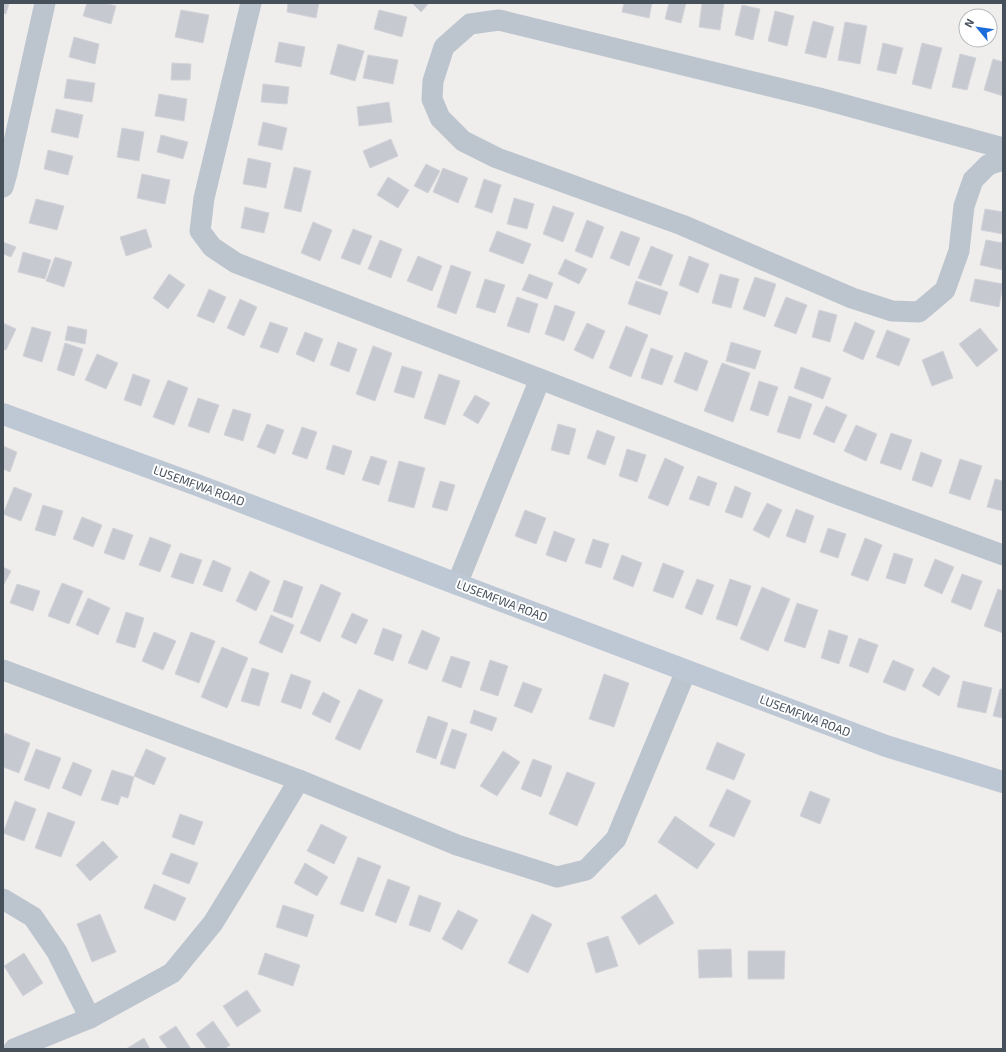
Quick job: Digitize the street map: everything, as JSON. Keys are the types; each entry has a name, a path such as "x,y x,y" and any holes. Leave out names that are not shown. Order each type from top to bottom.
{"street":[{"path":"4,177 45,3"},
{"path":"250,3 204,198 200,231 212,247 236,263 834,493 1003,555"},
{"path":"1003,148 819,98 499,20 470,24 444,47 433,81 432,99 440,118 463,140 497,158 682,225 852,298 892,311 919,312 945,290 960,251 964,206 973,180 988,165 1003,160"},
{"path":"457,584 540,379"},
{"name":"LUSEMFWA ROAD","path":"3,414 197,485 886,746 1003,782"},
{"path":"3,670 300,780 457,844 557,877 586,870 616,839 686,671"},
{"path":"14,1049 90,1018 172,973 212,923 300,780"},
{"path":"3,900 33,917 57,952 90,1018"}],"building":[{"path":"3,3 9,3 6,14 3,13"},
{"path":"87,3 104,3 116,6 111,24 83,16"},
{"path":"288,3 319,3 316,18 287,12"},
{"path":"412,3 429,3 421,12"},
{"path":"624,3 652,3 649,18 622,12"},
{"path":"669,3 686,3 681,23 665,19"},
{"path":"702,3 724,3 720,30 699,27"},
{"path":"742,5 760,9 753,40 735,35"},
{"path":"181,10 209,15 203,43 175,37"},
{"path":"379,10 407,17 402,37 374,29"},
{"path":"775,11 794,16 787,46 768,41"},
{"path":"813,21 834,27 826,58 805,53"},
{"path":"845,22 867,26 860,64 838,60"},
{"path":"74,37 99,44 95,64 69,57"},
{"path":"279,42 305,47 301,67 275,62"},
{"path":"883,43 903,48 896,74 877,70"},
{"path":"922,43 942,48 931,89 912,84"},
{"path":"338,44 364,51 355,81 330,74"},
{"path":"960,54 976,58 967,90 952,87"},
{"path":"368,55 398,60 393,84 363,78"},
{"path":"993,59 1003,62 1003,96 984,90"},
{"path":"172,63 191,64 190,80 171,80"},
{"path":"67,79 95,83 92,102 64,98"},
{"path":"263,84 289,87 287,104 261,102"},
{"path":"159,94 187,99 184,121 155,116"},
{"path":"389,102 392,122 359,126 357,107"},
{"path":"56,109 83,115 78,138 51,132"},
{"path":"263,122 287,128 282,150 258,145"},
{"path":"122,128 144,132 139,161 117,157"},
{"path":"161,135 188,142 183,159 157,152"},
{"path":"391,139 398,156 370,168 363,151"},
{"path":"48,150 73,156 68,175 44,169"},
{"path":"248,158 271,163 266,188 243,184"},
{"path":"426,164 440,171 428,193 414,186"},
{"path":"294,167 311,171 301,212 284,208"},
{"path":"443,168 468,178 458,203 433,192"},
{"path":"142,174 170,180 165,204 137,198"},
{"path":"388,177 409,190 398,208 377,195"},
{"path":"484,179 501,185 492,213 475,207"},
{"path":"514,198 534,204 527,229 507,224"},
{"path":"36,199 64,206 57,230 29,223"},
{"path":"553,206 574,213 563,242 543,234"},
{"path":"245,207 269,213 264,233 241,228"},
{"path":"985,209 1003,212 1003,234 981,230"},
{"path":"587,220 604,227 592,258 575,251"},
{"path":"313,222 332,230 320,261 301,253"},
{"path":"146,229 152,247 126,256 120,237"},
{"path":"353,229 372,236 360,265 341,258"},
{"path":"497,231 531,244 523,264 489,251"},
{"path":"621,231 640,238 629,266 610,258"},
{"path":"380,240 402,249 391,278 368,269"},
{"path":"986,240 1003,243 1003,270 980,265"},
{"path":"3,242 16,247 11,257 3,254"},
{"path":"651,246 673,255 661,286 638,278"},
{"path":"23,252 51,260 45,279 18,272"},
{"path":"418,256 442,266 432,291 407,281"},
{"path":"689,256 709,264 698,293 679,285"},
{"path":"55,257 72,262 64,287 46,281"},
{"path":"565,259 587,269 579,284 558,274"},
{"path":"451,265 471,272 456,314 437,307"},
{"path":"169,274 185,285 168,309 153,298"},
{"path":"529,274 553,283 547,299 522,290"},
{"path":"720,274 739,279 731,308 712,303"},
{"path":"755,277 776,284 765,317 743,309"},
{"path":"485,279 505,285 495,313 476,307"},
{"path":"975,279 1003,284 999,307 970,301"},
{"path":"636,281 668,292 660,315 628,304"},
{"path":"209,289 226,297 214,323 197,316"},
{"path":"517,297 538,304 529,333 507,326"},
{"path":"786,297 807,305 796,334 774,326"},
{"path":"240,299 257,307 244,336 227,328"},
{"path":"555,305 575,312 564,341 545,334"},
{"path":"819,310 837,315 830,342 812,337"},
{"path":"270,322 288,328 278,353 260,347"},
{"path":"855,322 875,331 863,360 843,351"},
{"path":"3,323 16,329 6,350 3,349"},
{"path":"587,323 605,331 593,359 574,350"},
{"path":"68,326 87,330 85,344 65,340"},
{"path":"626,326 648,335 631,377 609,368"},
{"path":"32,327 51,332 42,362 23,356"},
{"path":"980,328 998,350 977,367 959,344"},
{"path":"887,330 910,339 899,366 876,357"},
{"path":"305,332 323,339 314,362 296,354"},
{"path":"338,342 357,349 349,372 330,365"},
{"path":"731,342 761,351 755,369 726,361"},
{"path":"65,343 83,349 74,376 57,370"},
{"path":"373,346 392,353 375,401 356,394"},
{"path":"651,348 673,356 662,385 641,378"},
{"path":"943,351 953,378 932,386 922,360"},
{"path":"685,352 708,361 697,391 674,382"},
{"path":"97,354 118,363 106,389 85,380"},
{"path":"722,363 750,373 733,422 704,411"},
{"path":"402,366 422,372 414,398 394,392"},
{"path":"801,367 831,378 823,399 794,388"},
{"path":"133,374 150,380 141,406 124,400"},
{"path":"439,374 460,381 445,425 424,418"},
{"path":"168,380 188,388 174,425 153,417"},
{"path":"759,381 778,387 768,416 750,410"},
{"path":"475,395 490,403 478,424 463,415"},
{"path":"789,396 812,404 800,439 777,432"},
{"path":"198,398 219,405 209,433 188,426"},
{"path":"826,406 847,415 834,443 813,434"},
{"path":"233,409 251,414 243,441 224,435"},
{"path":"267,424 284,430 275,454 257,447"},
{"path":"558,424 576,429 569,455 551,450"},
{"path":"856,425 877,434 866,461 844,451"},
{"path":"302,427 317,432 307,459 292,454"},
{"path":"597,430 615,437 605,465 587,458"},
{"path":"891,433 912,440 901,470 880,463"},
{"path":"333,445 352,451 344,475 326,469"},
{"path":"3,446 17,452 10,472 3,469"},
{"path":"627,449 646,455 637,482 619,476"},
{"path":"921,452 942,460 932,487 912,480"},
{"path":"371,456 387,461 379,485 362,480"},
{"path":"665,458 684,467 668,506 648,498"},
{"path":"960,459 982,466 970,500 949,493"},
{"path":"399,461 425,468 414,508 388,501"},
{"path":"698,476 717,483 709,506 689,499"},
{"path":"995,479 1003,481 1003,511 987,507"},
{"path":"440,481 455,485 447,511 432,507"},
{"path":"735,486 751,493 742,518 725,512"},
{"path":"14,487 32,494 21,521 3,514"},
{"path":"767,503 782,510 769,538 753,530"},
{"path":"43,505 63,511 55,536 35,530"},
{"path":"796,509 814,516 805,543 786,536"},
{"path":"525,510 546,518 536,544 515,536"},
{"path":"82,517 102,525 93,547 73,539"},
{"path":"113,528 133,535 124,560 104,553"},
{"path":"828,528 846,534 838,558 820,552"},
{"path":"554,531 575,539 566,562 546,555"},
{"path":"150,537 171,545 160,572 139,565"},
{"path":"865,538 882,545 868,581 851,575"},
{"path":"593,539 609,544 601,568 585,563"},
{"path":"180,553 202,560 193,584 171,577"},
{"path":"894,553 913,559 905,584 886,578"},
{"path":"622,555 642,563 633,587 613,579"},
{"path":"935,559 954,567 942,594 924,586"},
{"path":"213,560 231,568 222,592 203,585"},
{"path":"663,563 684,571 673,598 653,591"},
{"path":"3,567 11,571 3,586"},
{"path":"250,571 270,581 256,611 236,601"},
{"path":"962,574 982,581 971,610 951,602"},
{"path":"697,579 714,585 702,615 685,608"},
{"path":"730,579 751,586 737,626 716,619"},
{"path":"284,580 303,587 292,618 273,611"},
{"path":"62,583 83,591 69,624 48,616"},
{"path":"17,584 40,591 33,611 10,603"},
{"path":"321,584 341,593 320,642 300,633"},
{"path":"762,587 790,599 768,651 740,639"},
{"path":"998,589 1003,591 1003,633 984,626"},
{"path":"88,598 110,608 98,635 76,625"},
{"path":"797,603 818,610 805,648 784,641"},
{"path":"126,612 144,618 135,648 116,642"},
{"path":"352,613 368,620 356,644 341,637"},
{"path":"271,615 294,625 282,653 259,643"},
{"path":"383,628 402,635 393,661 374,654"},
{"path":"422,630 440,638 427,670 408,663"},
{"path":"829,630 848,636 839,664 821,658"},
{"path":"154,632 176,641 163,670 142,661"},
{"path":"191,632 215,641 199,683 175,674"},
{"path":"859,638 878,645 868,673 849,666"},
{"path":"222,647 248,658 227,708 201,697"},
{"path":"451,656 470,662 461,688 442,681"},
{"path":"490,660 508,666 498,696 480,690"},
{"path":"893,660 914,669 905,691 883,682"},
{"path":"933,667 950,676 939,696 922,686"},
{"path":"252,668 269,673 259,706 241,701"},
{"path":"291,674 311,681 301,709 281,702"},
{"path":"604,674 629,683 614,727 589,719"},
{"path":"963,681 992,688 986,713 957,707"},
{"path":"523,682 542,689 532,713 514,706"},
{"path":"359,689 383,700 360,750 335,739"},
{"path":"1000,689 1003,689 1003,718 993,716"},
{"path":"323,692 340,701 330,723 312,714"},
{"path":"474,710 497,718 492,731 470,723"},
{"path":"428,716 448,723 436,759 416,752"},
{"path":"452,729 467,734 455,769 440,764"},
{"path":"5,733 30,743 19,773 3,767 3,739"},
{"path":"717,742 745,754 734,780 706,769"},
{"path":"36,749 61,758 49,789 24,780"},
{"path":"146,749 166,758 154,785 134,776"},
{"path":"503,751 520,762 497,796 480,786"},
{"path":"533,759 552,766 541,797 521,789"},
{"path":"73,762 92,770 81,796 62,788"},
{"path":"112,770 134,777 128,798 121,796 118,805 101,800"},
{"path":"567,772 595,783 577,826 549,814"},
{"path":"727,789 751,801 734,837 709,826"},
{"path":"810,791 830,799 820,824 800,816"},
{"path":"15,801 36,809 24,841 3,833"},
{"path":"48,812 75,822 61,857 35,848"},
{"path":"180,814 203,822 194,845 172,837"},
{"path":"675,816 715,844 697,869 658,842"},
{"path":"321,824 347,837 334,864 307,851"},
{"path":"103,841 118,857 90,881 76,865"},
{"path":"171,853 198,863 189,884 162,874"},
{"path":"358,857 381,866 363,912 340,904"},
{"path":"305,863 328,877 317,896 294,883"},
{"path":"388,879 410,887 396,923 375,915"},
{"path":"154,884 186,898 175,921 144,908"},
{"path":"656,894 674,923 639,945 621,917"},
{"path":"419,895 441,903 430,932 409,925"},
{"path":"283,905 314,915 307,937 276,927"},
{"path":"458,910 478,920 462,950 442,939"},
{"path":"100,914 116,952 92,962 77,924"},
{"path":"532,914 552,924 528,973 508,963"},
{"path":"608,936 618,966 596,973 587,943"},
{"path":"731,949 732,977 699,978 698,950"},
{"path":"748,951 785,951 784,979 748,979"},
{"path":"24,953 43,983 23,996 4,966"},
{"path":"265,953 300,965 293,986 258,974"},
{"path":"247,990 261,1011 237,1027 223,1006"},
{"path":"213,1021 230,1045 224,1049 207,1049 196,1034"},
{"path":"176,1026 191,1049 168,1049 159,1037"},
{"path":"144,1038 150,1049 126,1049"}]}
